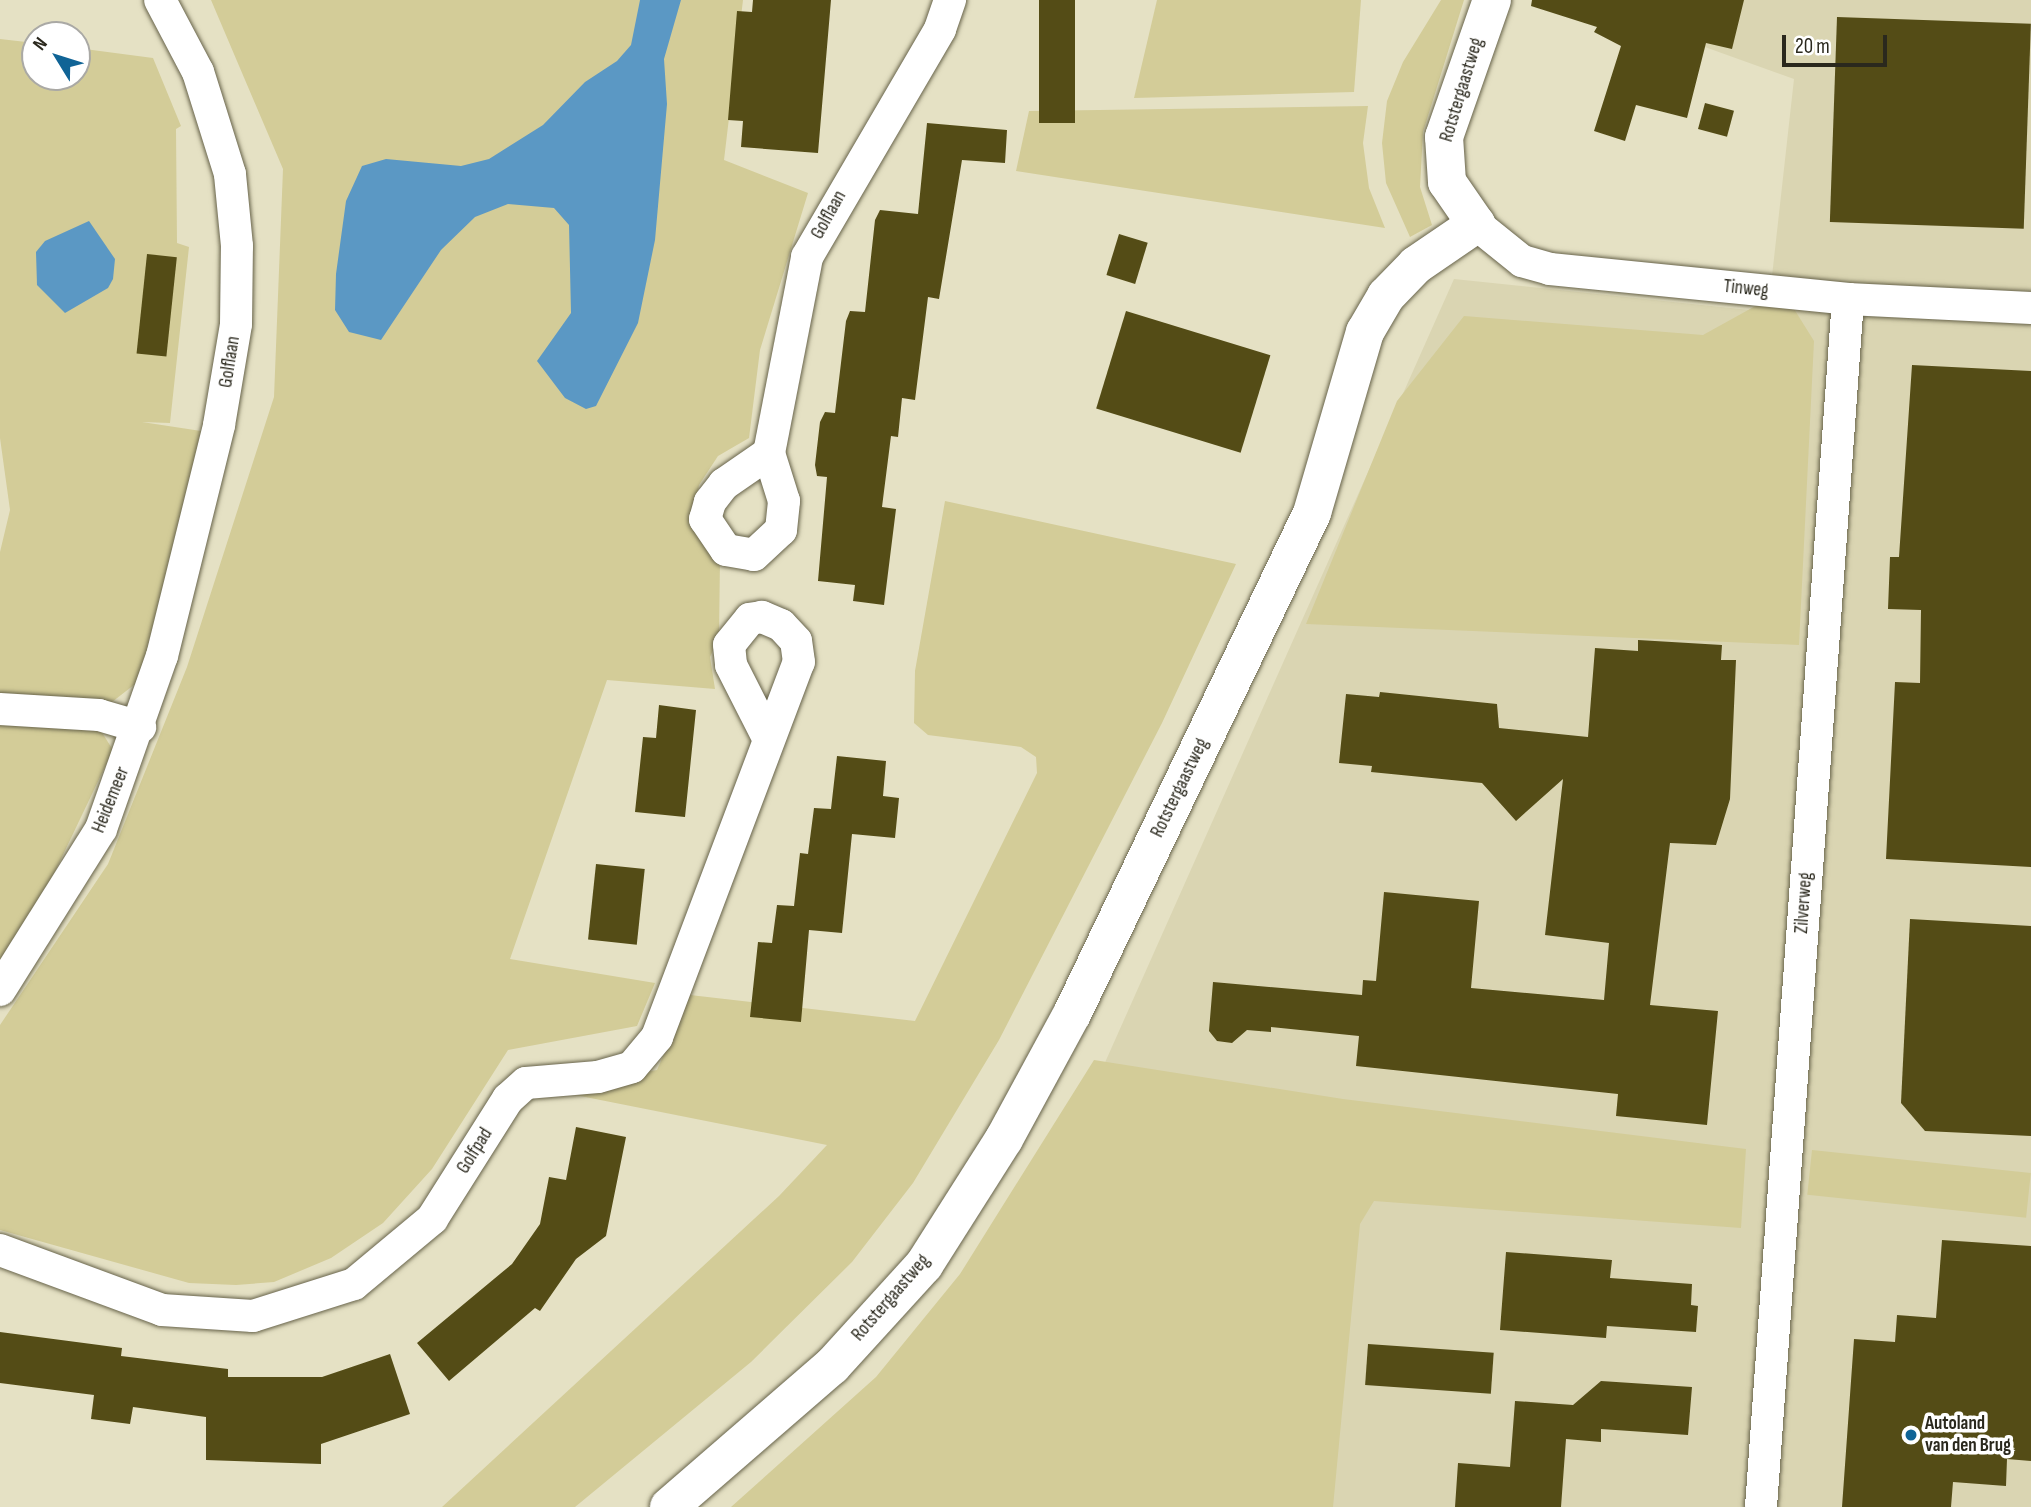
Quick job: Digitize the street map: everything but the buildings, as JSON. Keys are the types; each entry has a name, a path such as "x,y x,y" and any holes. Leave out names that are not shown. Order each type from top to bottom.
{"street":[{"name":"Golflaan","path":"140,727 210,470 236,324 237,246 230,174 198,72 160,0"},
{"name":"Golflaan","path":"769,453 807,257 940,29 950,0"},
{"name":"Rotstergaastweg","path":"669,1507 832,1366 923,1265 1004,1139 1072,1014 1312,513 1365,332 1387,296 1416,265 1476,224 1447,182 1444,137 1492,0"},
{"name":"Tinweg","path":"1476,224 1522,261 1550,269 1848,299 2031,309"},
{"name":"Zilverweg","path":"1761,1507 1848,299"},
{"path":"0,709 99,715 140,727"},
{"name":"Heidemeer","path":"0,990 102,829 140,727"},
{"name":"Golfpad","path":"0,1250 162,1310 253,1316 354,1284 432,1219 508,1099 526,1083 598,1077 632,1067 657,1037 768,738"}],"shaded area":[{"path":"211,0 743,0 724,160 808,193 760,350 749,438 718,456 699,485 694,515 720,559 719,637 710,657 715,689 607,680 510,959 655,983 637,1026 508,1050 432,1169 383,1223 331,1258 274,1282 236,1285 189,1283 0,1230 0,1025 108,864 187,667 274,397 283,169"},
{"path":"1157,0 1361,0 1354,92 1134,98"},
{"path":"1441,0 1464,0 1423,132 1420,187 1432,225 1410,237 1386,183 1382,143 1387,101 1403,62"},
{"path":"1688,0 2031,0 2031,1507 1323,1507 1103,1067 1454,279 1768,312 1794,79 1677,37"},
{"path":"0,39 21,41 21,91 91,91 91,50 153,58 181,126 176,129 177,243 189,247 170,423 142,422 201,431 139,681 112,702 0,698 0,552 10,510 0,438"},
{"path":"1368,106 1363,143 1369,188 1385,228 1016,171 1029,111"},
{"path":"1759,304 1791,304 1814,341 1799,645 1306,624 1397,401 1464,316 1703,335"},
{"path":"945,501 1236,564 1162,723 999,1040 913,1183 852,1262 751,1362 575,1507 442,1507 779,1196 827,1145 545,1089 657,1070 690,995 915,1021 1037,773 1036,757 1021,747 928,735 914,723 915,671"},
{"path":"27,719 101,731 113,750 50,882 0,970 0,720"},
{"path":"1094,1060 1343,1099 1746,1149 1741,1228 1374,1201 1360,1224 1333,1507 731,1507 876,1377 960,1274"},
{"path":"1812,1150 2031,1173 2026,1218 1807,1195"}],"water":[{"path":"640,0 681,0 664,59 667,104 655,240 638,323 596,406 586,409 565,398 537,361 571,313 569,225 554,208 508,204 475,217 441,250 381,340 349,332 335,310 336,274 346,201 362,166 386,159 461,166 489,159 543,125 585,82 617,61 631,45"},
{"path":"89,221 115,259 113,279 108,288 65,313 37,285 36,252 45,241"}],"place":[{"name":"Autoland van den Brug","path":"1911,1435"}]}
